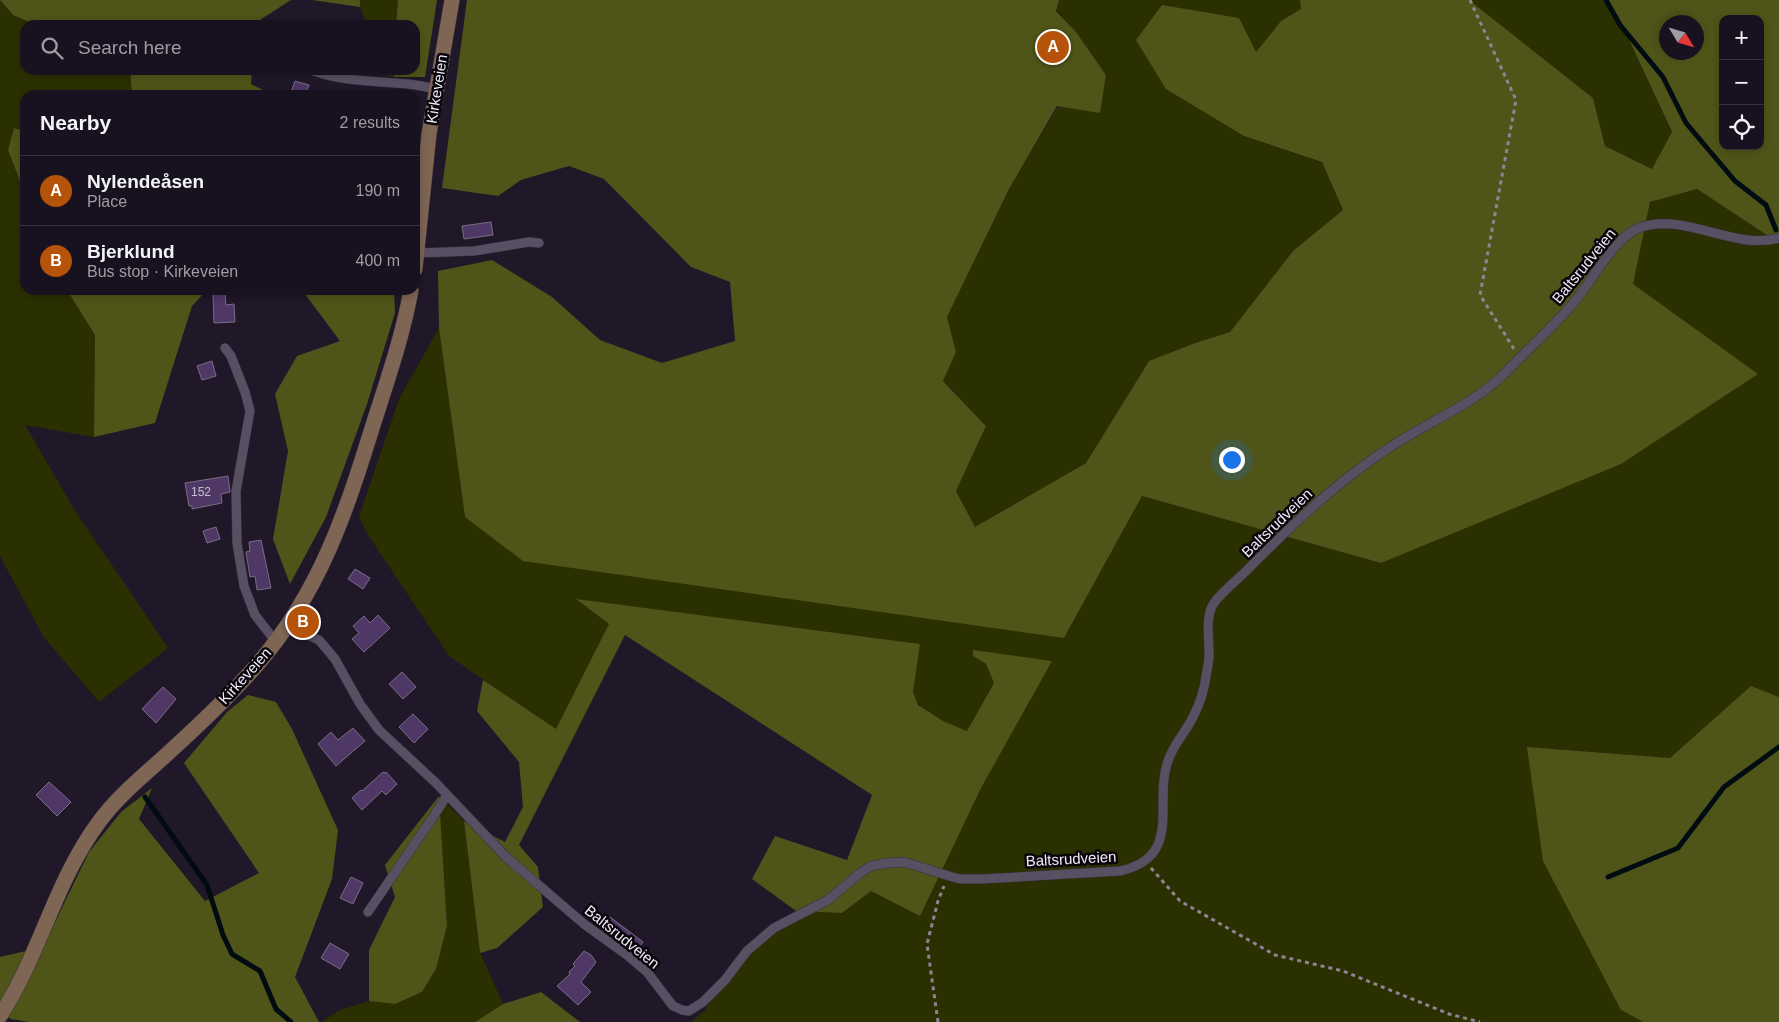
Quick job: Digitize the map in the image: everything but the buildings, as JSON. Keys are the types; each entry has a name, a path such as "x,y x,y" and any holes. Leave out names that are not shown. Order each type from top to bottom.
{"main road":[{"name":"Kirkeveien","path":"420,223 429,134 452,0"},
{"name":"Kirkeveien","path":"3,1005 25,973 62,885 76,857 98,822 128,790 238,687 288,626 320,571 343,515 396,352 410,295"}],"lane":[{"path":"324,75 361,81 410,84 436,89"},
{"name":"Baltsrudveien","path":"288,626 319,640 335,659 360,704 379,730 447,795 506,857 584,924 648,972 674,1006 682,1010 693,1010 704,1002 725,980 747,951 774,928 828,900 871,866 904,862 948,876 982,879 1120,871 1136,866 1145,860 1156,847 1162,832 1164,781 1167,762 1196,712 1204,688 1209,659 1209,618 1214,604 1315,504 1381,453 1489,388 1576,300 1616,246 1634,230 1650,225 1670,224 1761,241 1779,238"},
{"path":"420,253 474,251 529,242 539,243"},
{"path":"225,348 231,356 250,411 236,491 237,543 244,586 255,615 276,642"},
{"path":"368,912 447,795"}],"path":[{"path":"1470,0 1516,100 1480,295 1520,358"},
{"path":"1145,860 1180,901 1275,955 1343,971 1449,1014 1480,1022"},
{"path":"938,1022 927,944 938,901 948,876"}],"green space":[{"path":"0,0 291,0 260,20 24,20 13,15"},
{"path":"312,0 360,0 360,7"},
{"path":"360,0 398,0 396,20 365,20 360,7"},
{"path":"398,0 437,0 425,77 394,77 394,75 420,75 420,20 396,20"},
{"path":"467,0 1059,0 1056,11 1076,32 1106,75 1100,113 1057,106 1009,189 947,317 956,352 943,381 986,426 956,491 975,527 1086,463 1149,361 1230,332 1293,251 1343,210 1322,162 1244,136 1166,89 1136,40 1162,5 1239,18 1256,52 1281,21 1301,9 1300,0 1469,0 1593,98 1605,146 1652,169 1672,132 1618,16 1605,0 1779,0 1779,243 1697,189 1650,202 1633,284 1758,374 1621,464 1381,563 1142,496 1064,638 523,561 465,517 439,328 438,271 492,260 552,297 600,340 662,363 735,341 730,282 691,267 604,179 569,166 521,180 498,196 442,188"},
{"path":"1059,0 1300,0 1302,9 1281,21 1256,52 1244,136 1322,162 1343,210 1293,251 1230,332 1149,361 1086,463 975,527 956,491 986,426 943,380 956,352 947,317 1009,189 1058,106 1100,112 1106,75 1076,32 1056,10"},
{"path":"1469,0 1605,0 1618,16 1672,133 1652,169 1605,146 1593,98"},
{"path":"0,1 13,15 24,20 20,20 20,75 130,75 132,90 20,90 20,130 14,128 8,150 20,181 20,295 70,295 95,335 94,437 25,425 74,509 168,648 99,702 43,636 0,556"},
{"path":"130,75 252,75 251,84 263,90 132,90"},
{"path":"14,128 20,130 20,181 8,150"},
{"path":"1697,189 1779,243 1779,697 1751,687 1670,758 1528,747 1621,1010 1643,1022 691,1022 705,1010 716,987 733,964 765,929 796,911 842,913 871,891 919,915 981,788 1051,661 973,656 986,664 994,683 967,731 926,711 915,698 913,685 920,644 577,600 609,624 556,730 449,656 368,535 359,517 399,399 439,328 465,517 1064,638 1142,496 1381,563 1758,374 1632,284 1650,202"},
{"path":"70,295 202,295 192,306 155,423 94,437 95,335"},
{"path":"306,295 394,295 395,313 367,404 326,517 290,584 273,539 288,451 275,394 297,356 340,341"},
{"path":"576,599 920,644 913,692 918,705 943,721 967,731 994,683 986,664 973,656 973,650 1052,661 981,788 920,916 871,891 842,913 796,911 752,879 775,836 847,860 872,795 625,635 519,845 538,867 543,907 497,948 480,953 464,821 505,842 523,807 519,762 477,711 483,680 556,729 609,624"},
{"path":"1751,686 1779,697 1779,1022 1643,1022 1621,1010 1543,861 1527,747 1670,758"},
{"path":"248,695 276,702 292,729 338,830 332,879 295,977 319,1022 29,1022 11,1019 0,1014 0,957 43,947 89,852 121,812 152,788 139,819 205,901 259,873 184,763 227,712"},
{"path":"439,796 464,821 480,952 503,1004 475,1022 321,1022 340,1010 369,1001 395,1004 422,992 436,969 447,926"},
{"path":"439,796 447,926 436,969 422,992 395,1004 369,1001 369,950 395,897 385,865"},
{"path":"541,992 580,1022 475,1022 503,1004"}],"waterway":[{"path":"1606,0 1620,25 1663,77 1686,123 1735,181 1766,205 1776,230"},
{"path":"1608,877 1678,848 1724,787 1779,747"},
{"path":"145,797 207,885 223,935 232,954 260,971 276,1009 291,1022"}],"place":[{"name":"Nylendeåsen","path":"1053,47"},
{"name":"Bjerklund","path":"303,622"}]}
